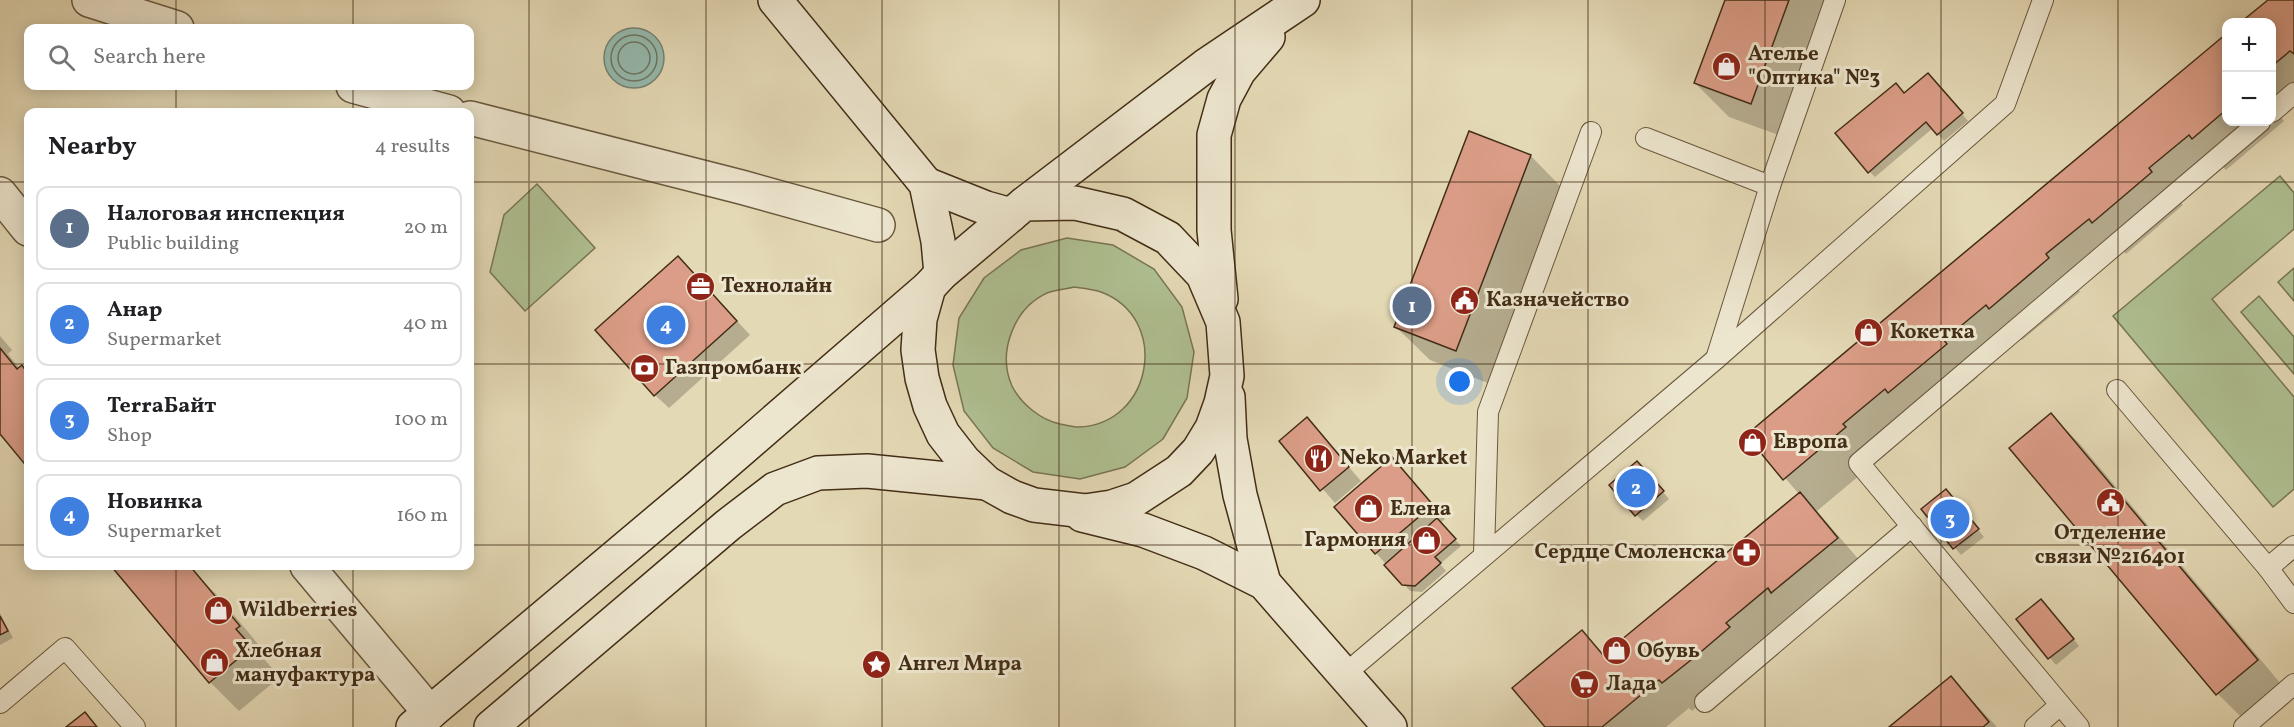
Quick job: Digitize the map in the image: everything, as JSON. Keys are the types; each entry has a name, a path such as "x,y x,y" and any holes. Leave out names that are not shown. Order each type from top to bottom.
{"street":[{"path":"89,0 164,24"},
{"path":"775,0 926,184 938,241 935,280 920,319 918,350 930,406 943,434 964,461 987,483 1012,498 1034,505 1060,509 1085,511 1136,500 1179,471 1198,451 1212,428 1227,376"},
{"path":"310,570 421,720 697,488 1017,209 1205,66 1297,5"},
{"path":"1264,583 1240,495 1230,440 1224,322 1214,230 1214,135 1224,99 1239,71 1297,5"},
{"path":"368,90 434,108"},
{"path":"474,119 741,187 878,225"},
{"path":"926,184 986,208 1017,209 1075,203 1123,214 1168,238 1203,275 1224,322"},
{"path":"0,194 24,224"},
{"path":"491,727 728,525 775,489 818,472 867,471 987,483"},
{"path":"1060,509 1143,530 1204,553 1264,583 1390,727"}],"lane":[{"path":"1716,359 1770,186 1834,0"},
{"path":"1345,674 1716,359 2005,104 2043,0"},
{"path":"2276,108 2294,93"},
{"path":"2079,727 1859,463 2255,126"},
{"path":"1484,554 1488,412 1591,132"},
{"path":"1646,138 1770,186"},
{"path":"2117,390 2268,568 2294,603"},
{"path":"1706,702 1912,526"},
{"path":"2268,568 2294,546"},
{"path":"0,703 65,648 135,727"},
{"path":"2244,727 2294,684"},
{"path":"2035,727 2060,705"}],"green space":[{"path":"2280,176 2294,193 2294,229 2212,299 2294,397 2294,489 2273,507 2113,316"},
{"path":"537,184 595,248 525,311 490,272 504,215"},
{"path":"1067,238 1113,245 1154,269 1182,307 1194,352 1187,398 1163,439 1125,467 1080,479 1033,472 993,448 964,411 953,365 959,318 984,278 1021,250","holes":["1074,287 1101,292 1123,305 1137,324 1144,346 1144,368 1137,390 1123,409 1103,422 1078,427 1053,422 1026,405 1012,386 1006,359 1011,332 1026,309 1047,293"]},
{"path":"2294,268 2294,301 2278,282"},
{"path":"2259,296 2294,337 2294,374 2241,312"}],"water":[{"path":"634,28 655,37 664,58 655,79 634,88 613,79 604,58 613,37"}],"building":[{"path":"1725,0 1789,0 1751,104 1694,83"},
{"path":"2268,0 2294,0 2294,54 2290,51 2276,63 2276,18 2246,18"},
{"path":"2222,37 2222,113 2192,139 2189,135 2149,168 2152,172 2092,223 2089,219 2046,254 2049,258 1989,309 1986,305 1944,340 1947,344 1888,393 1885,389 1843,424 1846,427 1783,480 1746,435"},
{"path":"1928,73 1963,113 1937,135 1926,122 1868,173 1835,133 1896,83 1904,93"},
{"path":"1469,131 1531,155 1456,351 1394,327"},
{"path":"678,256 737,321 654,396 595,330"},
{"path":"0,348 17,369 22,365 24,368 24,463 0,434"},
{"path":"2051,413 2258,660 2216,695 2009,448"},
{"path":"1307,417 1349,467 1320,491 1279,441"},
{"path":"1392,457 1433,505 1375,554 1334,507"},
{"path":"1637,461 1664,491 1635,516 1609,485"},
{"path":"1946,489 1979,529 1953,549 1921,509"},
{"path":"1800,492 1838,538 1771,593 1768,588 1726,623 1730,627 1696,656 1662,683 1659,680 1602,727 1545,727 1512,688 1582,630 1603,655"},
{"path":"1437,518 1456,539 1435,557 1441,563 1415,586 1402,585 1384,565"},
{"path":"114,570 193,570 240,626 236,629 252,647 209,683"},
{"path":"2041,599 2074,639 2048,659 2016,619"},
{"path":"0,616 8,631 0,635"},
{"path":"1951,676 1989,722 1983,727 1889,727"},
{"path":"85,712 97,727 66,727"}],"place":[{"name":"Ателье \"Оптика\" №3","path":"1727,66"},
{"name":"Технолайн","path":"700,286"},
{"name":"Казначейство","path":"1465,300"},
{"name":"Налоговая инспекция","path":"1412,306"},
{"name":"Новинка","path":"666,325"},
{"name":"Кокетка","path":"1869,332"},
{"name":"Газпромбанк","path":"644,368"},
{"name":"Европа","path":"1752,442"},
{"name":"Neko Market","path":"1319,458"},
{"name":"Анар","path":"1636,488"},
{"name":"Отделение связи №216401","path":"2110,502"},
{"name":"Елена","path":"1369,509"},
{"name":"TerraБайт","path":"1950,519"},
{"name":"Гармония","path":"1427,540"},
{"name":"Сердце Смоленска","path":"1747,552"},
{"name":"Wildberries","path":"218,610"},
{"name":"Обувь","path":"1616,651"},
{"name":"Хлебная мануфактура","path":"214,663"},
{"name":"Ангел Мира","path":"877,664"},
{"name":"Лада","path":"1585,684"}]}
